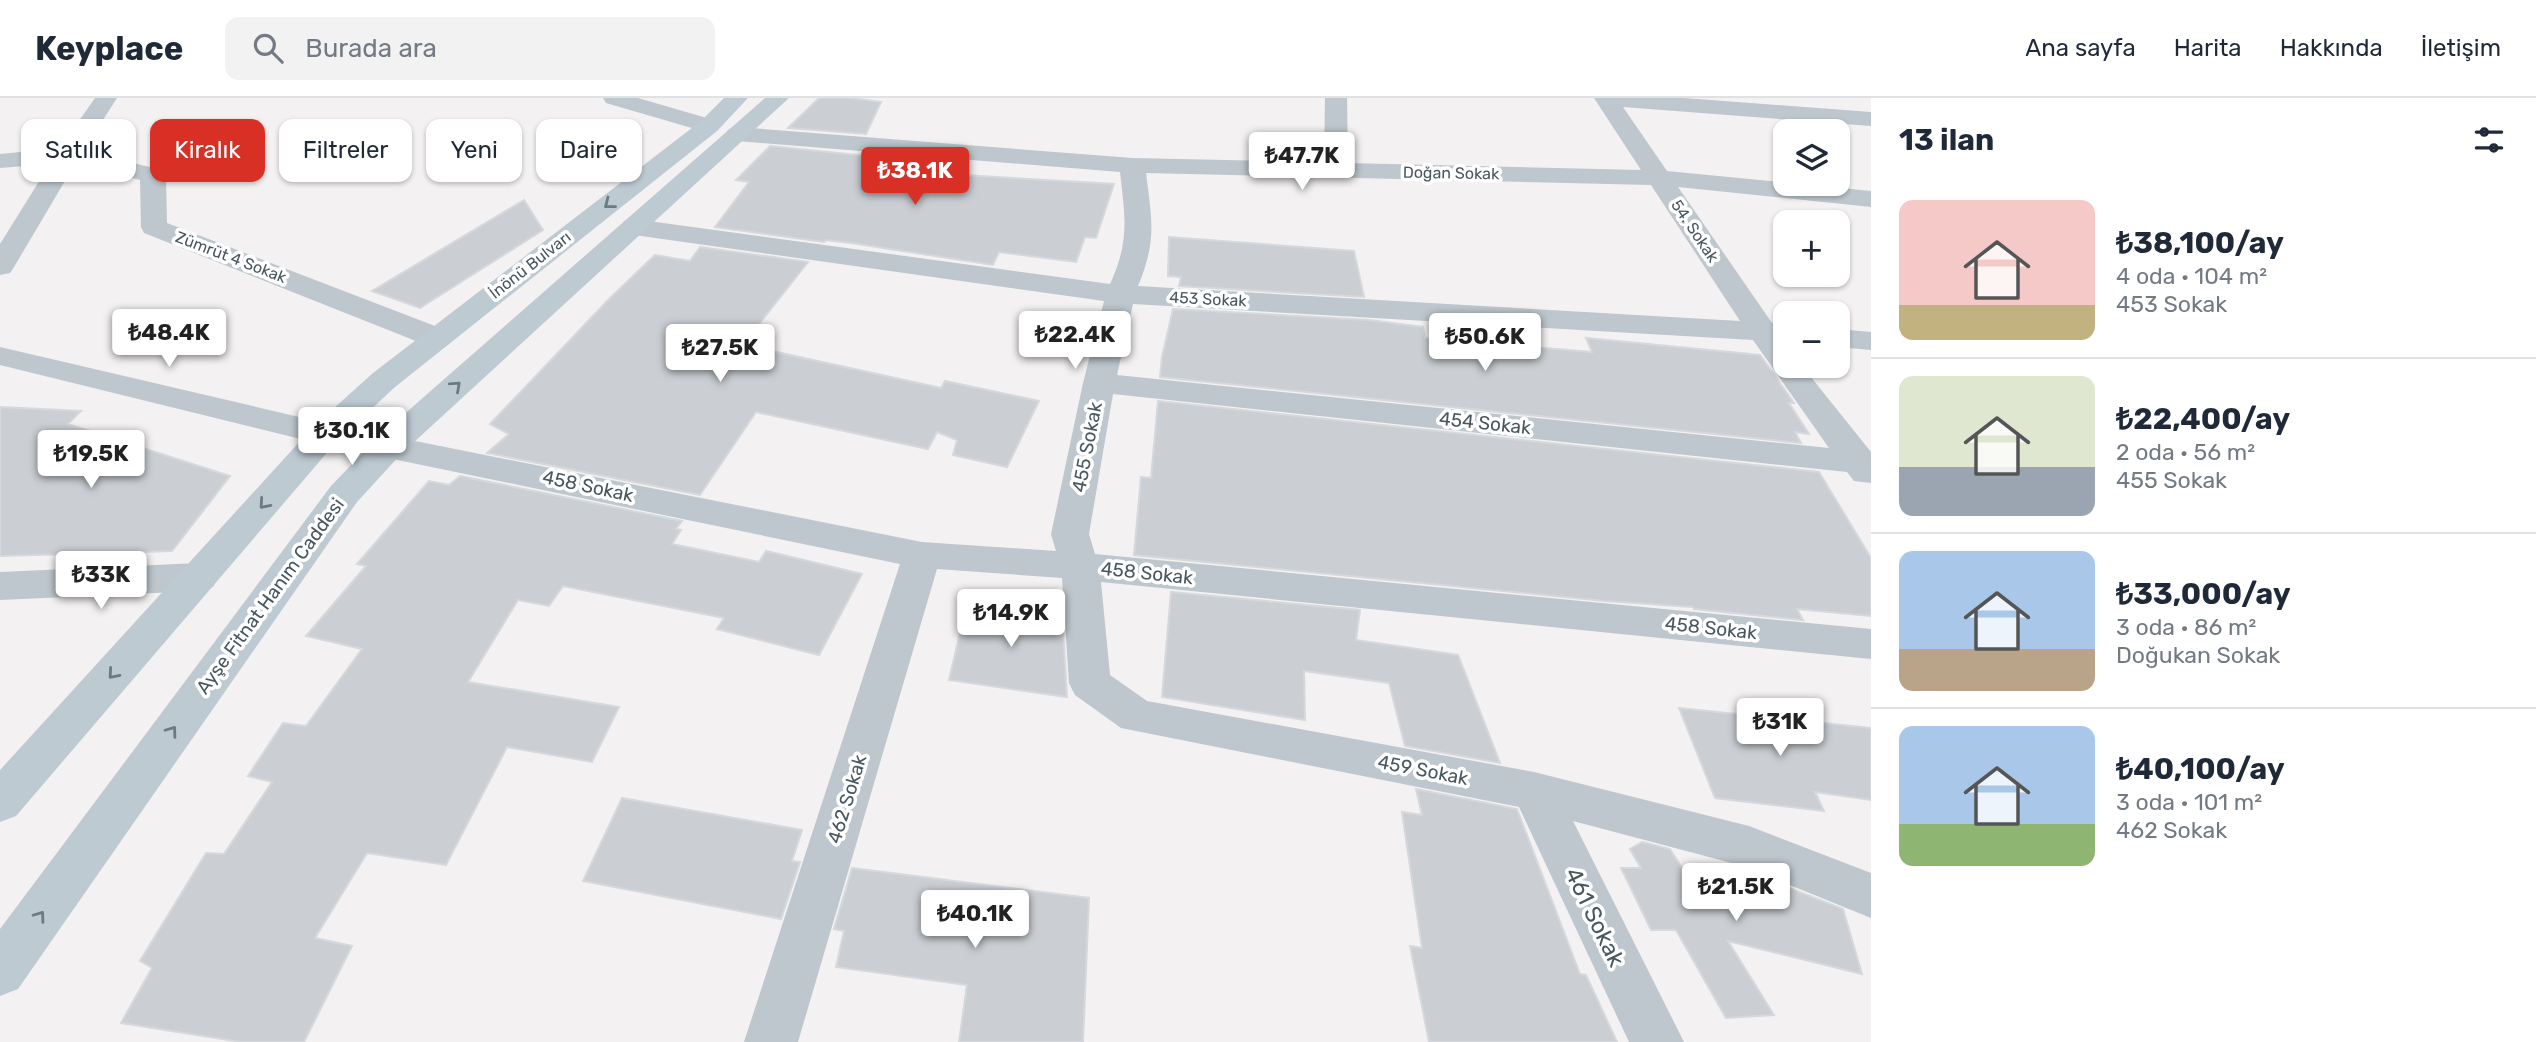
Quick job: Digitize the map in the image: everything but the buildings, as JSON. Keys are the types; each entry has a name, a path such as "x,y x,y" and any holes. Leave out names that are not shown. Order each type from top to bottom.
{"main road":[{"name":"Ayşe Fitnat Hanım Caddesi","path":"0,971 344,494 389,446 634,227 728,119 778,98"},
{"name":"İnönü Bulvarı","path":"325,434 384,380 728,119"},
{"path":"0,802 325,434"}],"street":[{"path":"92,119 106,98"},
{"name":"Doğan Sokak","path":"614,98 728,119 1132,165 1660,178 1871,199"},
{"path":"1336,98 1336,170"},
{"path":"1606,98 1871,119"},
{"name":"54. Sokak","path":"1606,98 1660,178 1773,332"},
{"path":"0,161 21,159"},
{"name":"455 Sokak","path":"1080,566 1069,534 1099,383 1120,294 1134,262 1140,228 1132,165"},
{"name":"Zümrüt 4 Sokak","path":"136,171 153,175 154,227 438,338"},
{"path":"0,267 52,182"},
{"name":"453 Sokak","path":"634,227 1120,294 1773,332"},
{"path":"1850,339 1871,341"},
{"name":"458 Sokak","path":"0,356 325,434 922,555 1080,566 1871,644"},
{"name":"54. Sokak","path":"1795,378 1867,469"},
{"name":"454 Sokak","path":"1099,383 1867,469"},
{"name":"462 Sokak","path":"771,1042 922,555"},
{"name":"459 Sokak","path":"1080,566 1090,683 1136,716 1534,791 1749,847 1871,896"},
{"path":"0,586 199,577"},
{"name":"461 Sokak","path":"1534,791 1657,1042"}]}
